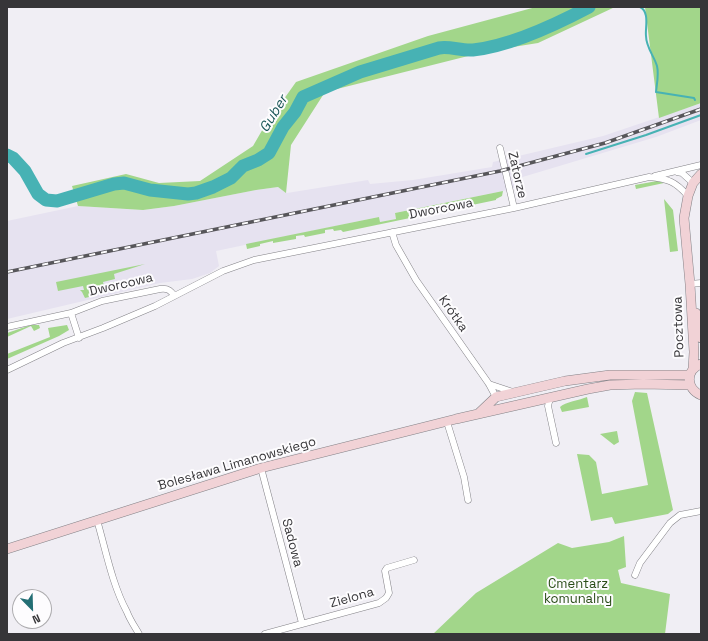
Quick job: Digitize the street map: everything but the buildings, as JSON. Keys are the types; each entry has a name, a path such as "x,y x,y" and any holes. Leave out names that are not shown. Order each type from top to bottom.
{"street":[{"name":"Zatorze","path":"500,148 514,208"},
{"path":"649,177 701,165"},
{"path":"674,171 682,173 693,183"},
{"path":"688,196 693,183 701,174"},
{"name":"Dworcowa","path":"7,370 16,364 63,343 131,317 223,271 249,262 514,208 649,177 671,181 688,196"},
{"name":"Pocztowa","path":"688,196 684,218 695,369 690,385"},
{"name":"Krótka","path":"392,232 396,245 416,280 489,384 496,397"},
{"path":"690,284 701,283"},
{"name":"Pocztowa","path":"690,284 701,338"},
{"name":"Dworcowa","path":"7,327 71,313 102,301 160,289 167,289 174,296"},
{"path":"71,313 79,338"},
{"path":"477,415 496,397 573,379 695,369"},
{"path":"489,384 513,392"},
{"name":"Bolesława Limanowskiego","path":"7,549 261,468 447,422 550,398 610,386 643,384 690,385"},
{"path":"547,385 550,398 548,406 556,443"},
{"path":"690,385 693,390 701,395"},
{"path":"496,397 516,406"},
{"path":"447,422 462,471 468,500"},
{"name":"Sadowa","path":"261,468 302,623"},
{"path":"635,575 640,563 670,523 680,516 701,511"},
{"path":"97,520 108,561 119,593 126,611 139,634"},
{"name":"Zielona","path":"265,634 379,603 386,598 389,593 385,571 387,568 414,560"}],"shaded area":[{"path":"701,103 701,120 656,137 516,179 516,187 395,213 396,219 380,222 379,217 216,251 219,266 210,273 192,279 160,283 7,319 7,221 78,206 143,210 174,206 278,187 287,193 368,180 370,184 413,180 492,167 493,162 603,136"}],"green space":[{"path":"536,7 615,7 538,43 488,51 325,92 291,145 286,193 278,187 174,206 143,210 78,206 72,186 126,174 159,183 200,181 253,146 264,127 296,82 428,36"},
{"path":"645,7 701,7 701,103 659,118"},
{"path":"657,181 664,183 636,189 635,185"},
{"path":"503,191 502,196 496,200 343,232 341,230 334,231 333,229 325,230 325,233 305,237 304,235 296,236 296,239 273,243 273,241 247,249 246,244 379,217 380,222 396,219 395,213"},
{"path":"664,199 673,210 678,251 670,252"},
{"path":"145,264 114,274 115,279 103,282 104,286 115,282 116,290 101,294 98,290 92,291 93,296 85,298 80,290 84,290 83,286 58,291 56,282"},
{"path":"31,325 39,325 40,328 34,331 31,326 7,337 7,333"},
{"path":"67,325 69,330 59,336 7,359 7,354 50,337 48,328"},
{"path":"635,392 647,393 673,510 668,514 615,524 612,517 591,521 577,454 589,455 596,462 602,494 648,485 632,401"},
{"path":"587,397 589,407 562,412 560,407 562,405"},
{"path":"617,431 619,442 614,445 600,434"},
{"name":"Cmentarz komunalny","path":"624,536 626,567 618,570 621,583 670,594 665,634 433,634 476,593 558,543 572,548 609,542"}],"waterway":[{"name":"Guber","path":"7,155 13,158 25,171 38,194 46,200 57,201 114,184 124,183 150,190 188,194 196,193 231,178 243,166 258,160 269,153 283,127 295,112 303,97 360,72 439,48 473,50 502,44 532,34 589,7"},
{"path":"640,7 643,9 646,16 646,40 658,69 656,92 694,98 695,100"},
{"path":"586,154 646,135 701,115"}],"railway":[{"path":"7,272 500,171 605,143 701,109"}]}
